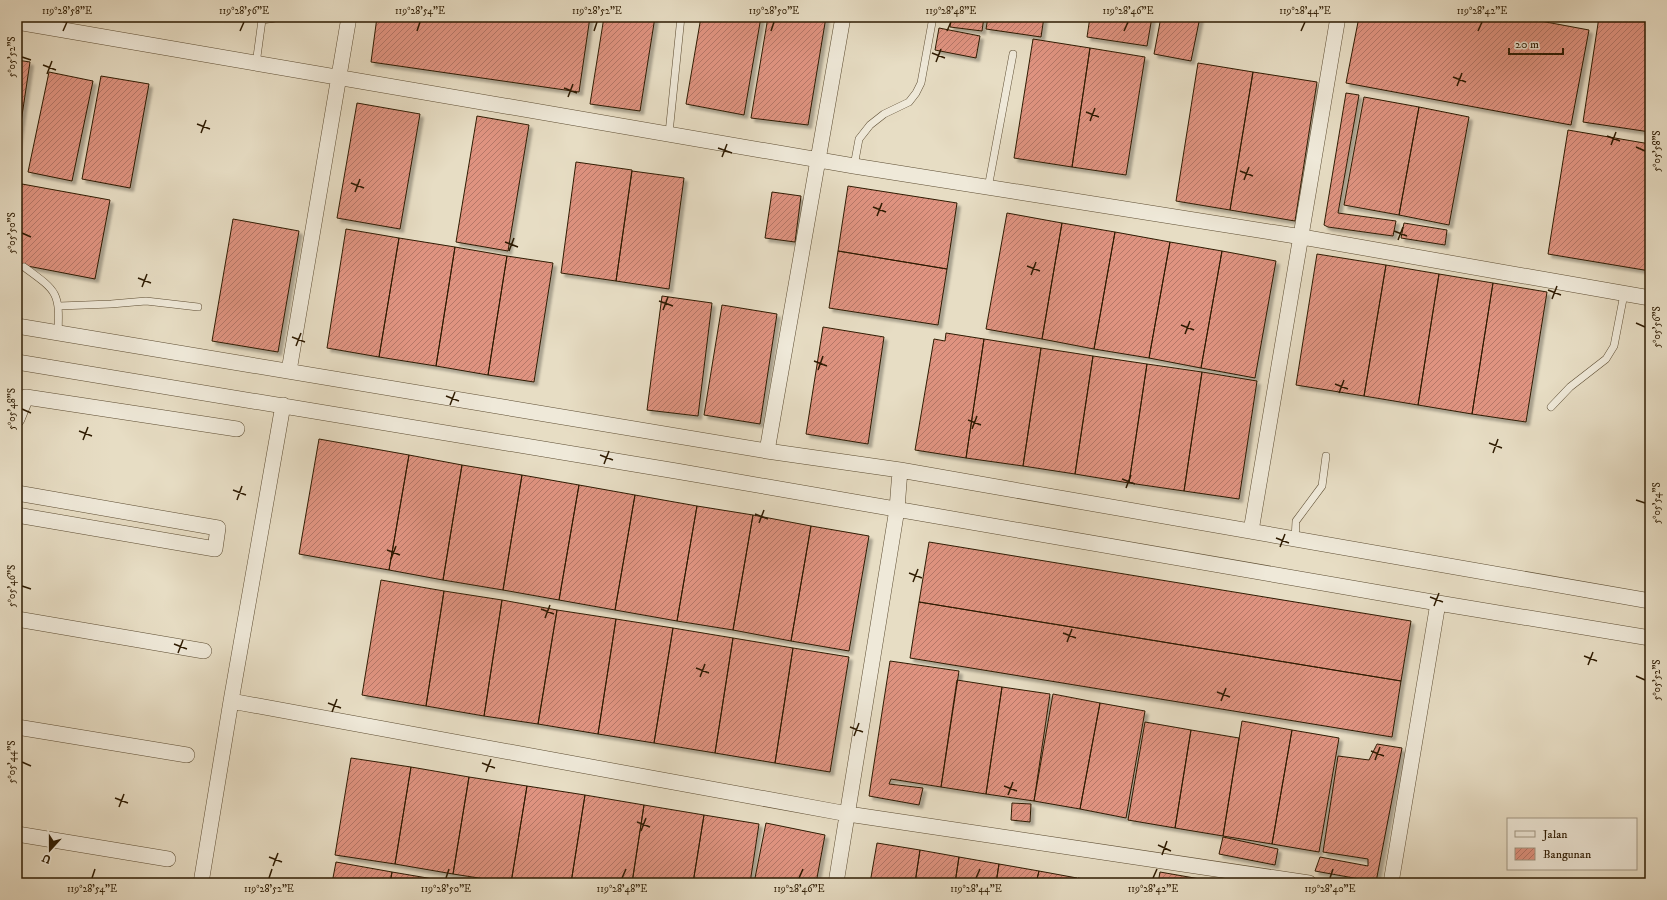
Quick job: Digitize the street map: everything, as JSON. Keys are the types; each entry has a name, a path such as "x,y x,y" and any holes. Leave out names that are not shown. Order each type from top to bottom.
{"street":[{"path":"289,372 349,17"},
{"path":"767,452 843,17"},
{"path":"1251,531 1302,237 1338,17"},
{"path":"17,22 854,166 1302,237 1650,298"},
{"path":"17,326 767,452 900,470 1650,601"},
{"path":"17,362 283,405 1650,638"},
{"path":"17,419 26,397 237,429"},
{"path":"201,883 230,701 283,405"},
{"path":"836,883 897,509 900,470"},
{"path":"17,493 218,528 215,549 17,516"},
{"path":"1391,883 1438,603"},
{"path":"17,619 204,651"},
{"path":"230,701 848,814 1309,883"},
{"path":"17,727 186,755"},
{"path":"17,834 168,859"}],"lane":[{"path":"256,64 259,19 282,17"},
{"path":"669,133 681,17"},
{"path":"854,166 859,139 870,125 884,114 909,102 916,93 921,83 933,17"},
{"path":"988,188 1013,54"},
{"path":"24,267 50,287 57,297 59,306 58,333"},
{"path":"1551,406 1570,387 1606,359 1614,346 1624,294"},
{"path":"59,306 111,304 146,300 198,307"},
{"path":"1295,540 1296,521 1322,486 1326,456"}],"building":[{"path":"377,17 590,17 579,92 371,62"},
{"path":"604,17 655,17 640,111 590,104"},
{"path":"701,17 761,17 744,115 686,104"},
{"path":"768,17 826,17 808,125 751,118"},
{"path":"951,17 984,17 982,31 950,27"},
{"path":"988,17 1044,17 1041,37 986,29"},
{"path":"1090,17 1152,17 1147,46 1087,37"},
{"path":"1161,17 1200,17 1191,61 1154,54"},
{"path":"1359,17 1519,17 1589,30 1571,125 1346,83"},
{"path":"1599,17 1650,17 1650,132 1583,122"},
{"path":"939,28 980,36 976,58 935,50"},
{"path":"1033,39 1090,48 1072,167 1014,158"},
{"path":"1090,48 1145,57 1126,175 1072,167"},
{"path":"17,60 30,62 17,149"},
{"path":"1198,63 1253,72 1230,210 1176,201"},
{"path":"49,72 93,81 72,181 28,172"},
{"path":"1253,72 1317,82 1295,221 1230,210"},
{"path":"101,76 149,84 130,188 82,179"},
{"path":"1346,93 1359,95 1338,213 1396,221 1393,236 1328,227 1324,225"},
{"path":"1364,97 1419,107 1399,215 1344,205"},
{"path":"357,103 420,114 400,229 337,218"},
{"path":"1419,107 1469,117 1449,225 1399,215"},
{"path":"477,116 529,125 508,251 456,242"},
{"path":"1568,130 1650,144 1650,271 1548,254"},
{"path":"576,162 632,170 616,281 561,273"},
{"path":"632,171 684,178 669,289 616,281"},
{"path":"22,184 110,200 95,279 17,264 17,214"},
{"path":"848,186 957,203 947,269 838,251"},
{"path":"772,192 801,196 795,242 765,238"},
{"path":"1007,213 1062,223 1042,339 986,329"},
{"path":"233,219 299,231 278,352 212,341"},
{"path":"1062,223 1115,232 1094,349 1042,339"},
{"path":"1404,223 1447,230 1445,245 1401,238"},
{"path":"346,229 399,238 379,357 327,348"},
{"path":"1115,232 1170,242 1149,358 1094,349"},
{"path":"399,238 455,247 436,366 379,357"},
{"path":"1170,242 1222,251 1201,368 1149,358"},
{"path":"455,247 507,256 488,375 436,366"},
{"path":"838,251 947,269 938,325 829,308"},
{"path":"1222,251 1276,261 1255,378 1201,368"},
{"path":"1317,254 1386,265 1364,396 1296,385"},
{"path":"507,256 553,263 534,382 488,375"},
{"path":"1386,265 1439,274 1418,405 1364,396"},
{"path":"1439,274 1493,283 1472,414 1418,405"},
{"path":"1493,283 1547,292 1526,422 1472,414"},
{"path":"662,296 712,303 698,416 647,410"},
{"path":"722,305 777,314 760,424 704,415"},
{"path":"823,327 884,337 868,444 806,434"},
{"path":"946,333 984,339 966,458 915,450 934,339 945,341"},
{"path":"984,339 1041,348 1023,466 966,458"},
{"path":"1041,348 1093,356 1075,474 1023,466"},
{"path":"1093,356 1147,364 1129,483 1075,474"},
{"path":"1147,364 1202,372 1184,491 1129,483"},
{"path":"1202,372 1257,381 1239,499 1184,491"},
{"path":"319,439 409,455 389,570 299,554"},
{"path":"409,455 462,465 443,580 389,570"},
{"path":"462,465 522,475 503,590 443,580"},
{"path":"522,475 579,485 559,600 503,590"},
{"path":"579,485 635,495 615,610 559,600"},
{"path":"635,495 697,506 677,621 615,610"},
{"path":"697,506 753,515 733,630 677,621"},
{"path":"753,515 811,526 791,641 733,630"},
{"path":"811,526 869,536 849,651 791,641"},
{"path":"929,542 1411,621 1401,681 919,602"},
{"path":"381,580 444,591 426,706 362,695"},
{"path":"444,591 502,600 484,716 426,706"},
{"path":"502,600 557,610 538,724 484,716"},
{"path":"919,602 1401,681 1392,737 910,658"},
{"path":"557,610 616,619 598,734 538,724"},
{"path":"616,619 673,628 654,743 598,734"},
{"path":"673,628 733,638 715,753 654,743"},
{"path":"733,638 793,648 775,763 715,753"},
{"path":"793,648 849,657 830,772 775,763"},
{"path":"890,661 959,671 941,787 891,779 889,784 923,788 919,805 869,796"},
{"path":"957,680 1002,687 986,794 941,787"},
{"path":"1002,687 1050,694 1034,801 986,794"},
{"path":"1053,694 1100,703 1080,809 1034,801"},
{"path":"1100,703 1145,711 1126,818 1080,809"},
{"path":"1242,721 1292,730 1272,844 1223,836"},
{"path":"1145,722 1191,730 1175,828 1128,820"},
{"path":"1191,730 1239,738 1223,836 1175,828"},
{"path":"1292,730 1339,738 1319,852 1272,844"},
{"path":"1377,744 1402,748 1376,882 1315,871 1320,857 1368,866 1368,859 1323,852 1338,756 1369,760"},
{"path":"351,758 411,767 395,864 335,855"},
{"path":"411,767 469,777 453,874 395,864"},
{"path":"469,777 527,786 511,883 453,874"},
{"path":"527,786 585,795 571,883 511,883"},
{"path":"585,795 644,805 632,883 571,883"},
{"path":"1012,803 1031,804 1030,822 1011,820"},
{"path":"644,805 704,815 693,883 632,883"},
{"path":"704,815 759,824 750,883 693,883"},
{"path":"766,823 825,835 816,883 754,883"},
{"path":"1223,837 1278,849 1275,865 1219,854"},
{"path":"877,843 920,850 915,883 870,883"},
{"path":"920,850 959,857 955,883 915,883"},
{"path":"959,857 999,864 996,883 955,883"},
{"path":"336,862 392,872 390,883 332,883"},
{"path":"999,864 1039,871 1036,883 996,883"},
{"path":"1039,871 1077,878 1076,883 1036,883"},
{"path":"392,872 451,882 451,883 390,883"},
{"path":"1160,872 1200,879 1199,883 1158,883"},
{"path":"1078,878 1105,883 1078,883"}]}
